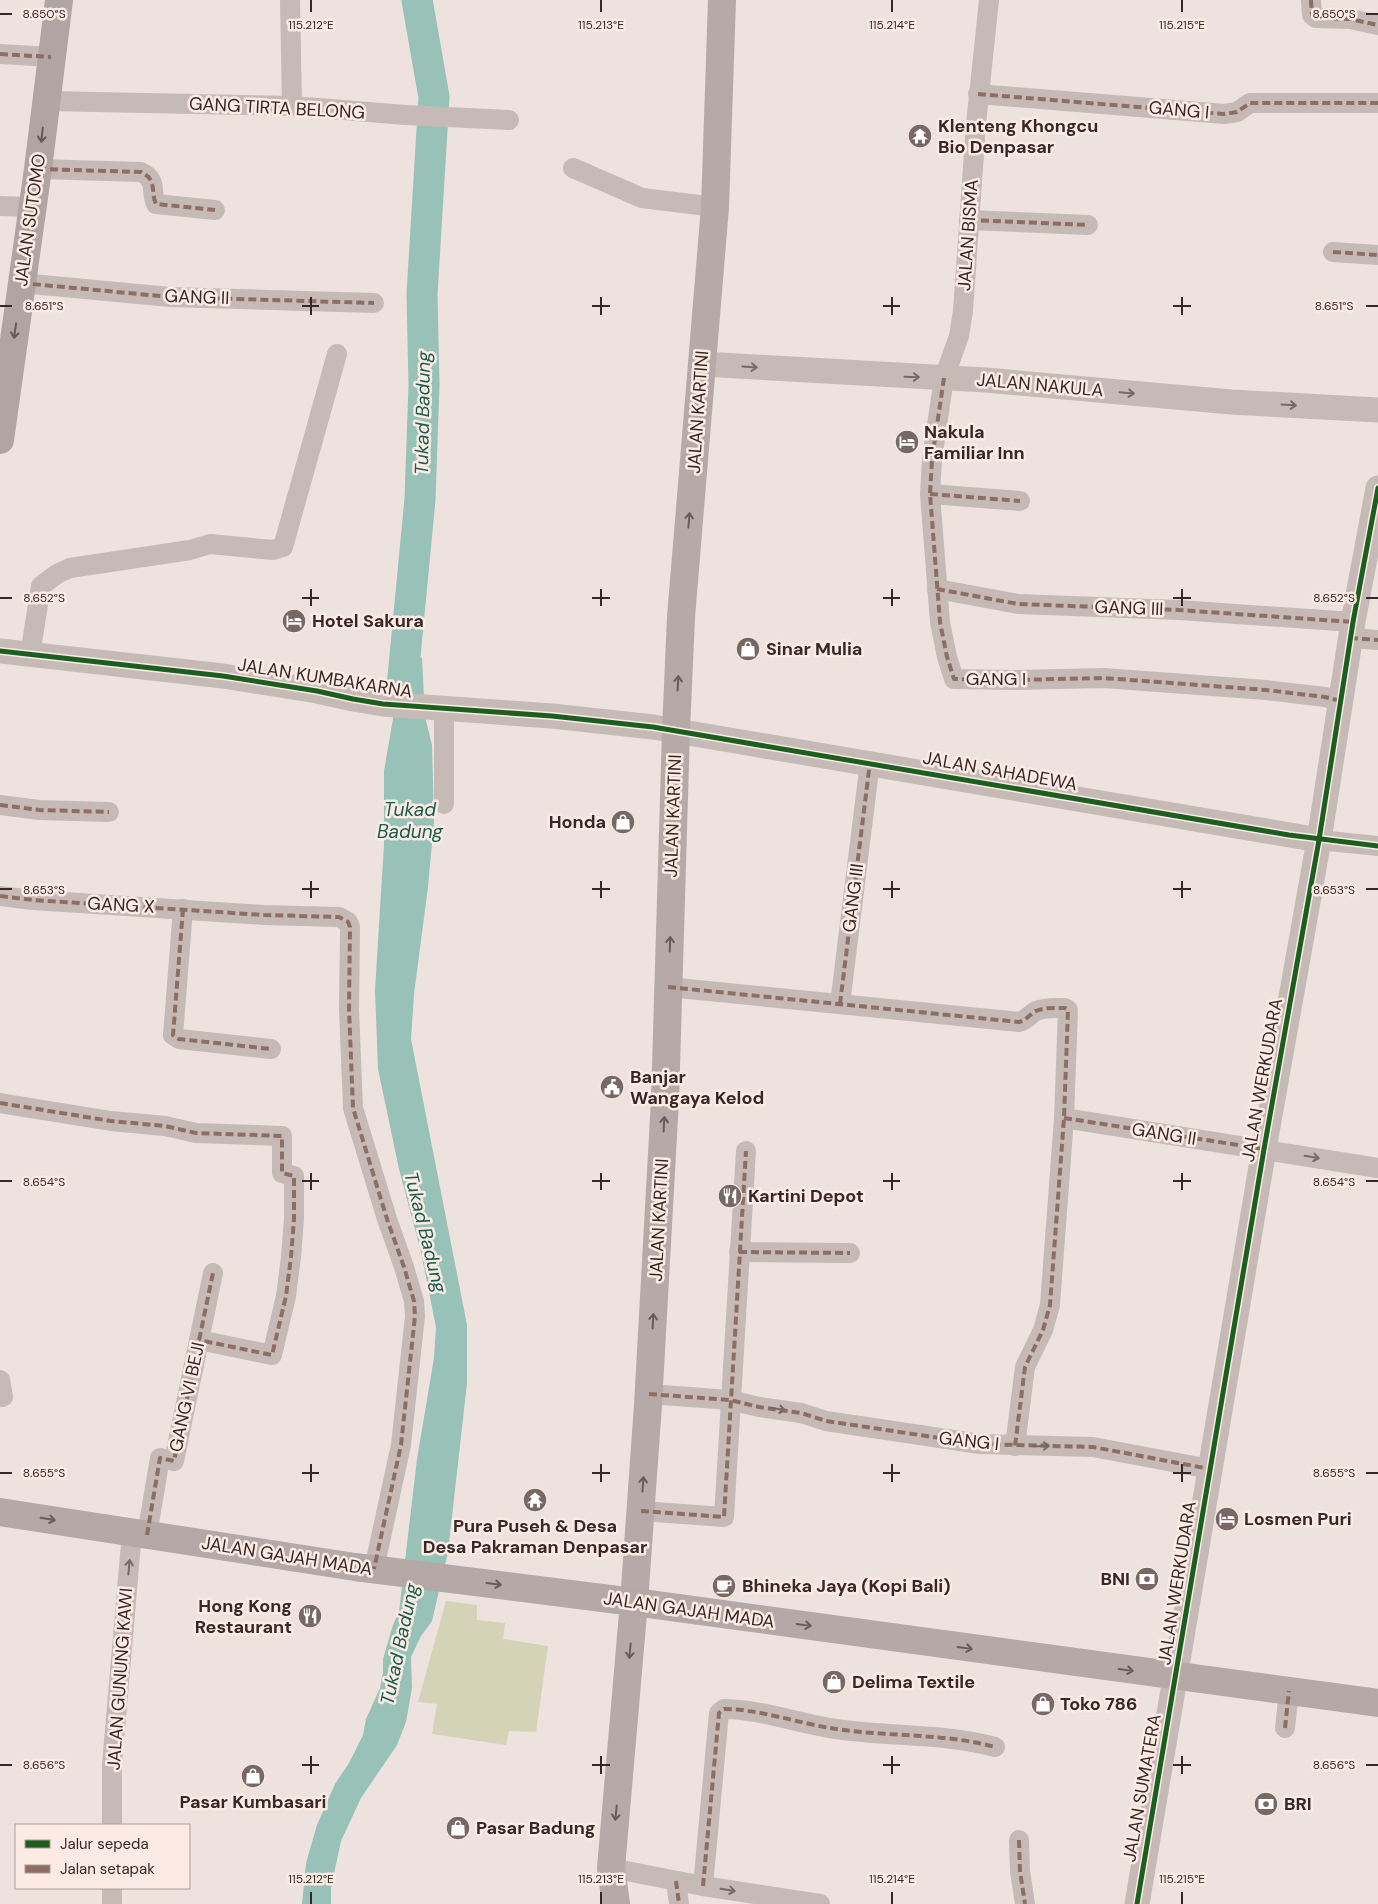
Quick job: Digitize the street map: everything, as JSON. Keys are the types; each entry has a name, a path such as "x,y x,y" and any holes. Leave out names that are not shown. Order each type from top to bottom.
{"highway":[{"name":"JALAN SUTOMO","path":"0,440 38,169 59,0"}],"main road":[{"name":"JALAN KARTINI","path":"616,1904 611,1868 634,1602 649,1394 665,1100 681,617 715,207 722,0"},
{"name":"JALAN GAJAH MADA","path":"0,1512 378,1570 634,1602 1378,1703"}],"street":[{"path":"290,0 292,106"},
{"name":"JALAN BISMA","path":"944,378 960,336 978,94 989,0"},
{"path":"1311,2 1312,14 1316,18 1350,19 1378,25"},
{"path":"0,54 51,56"},
{"name":"GANG I","path":"978,94 1224,114 1237,112 1250,103 1378,103"},
{"name":"GANG TIRTA BELONG","path":"46,101 292,106 406,115 509,120"},
{"path":"573,168 642,198 715,207"},
{"path":"38,169 141,172 152,180 156,204 215,210"},
{"path":"0,206 32,206"},
{"path":"969,220 1088,225"},
{"path":"1333,252 1378,255"},
{"name":"GANG II","path":"22,283 170,297 374,303"},
{"path":"30,655 41,586 57,574 70,568 190,550 206,544 273,550 283,547 337,354"},
{"name":"JALAN NAKULA","path":"701,372 986,380 1231,402 1378,410"},
{"name":"GANG I","path":"944,378 932,459 930,494 936,588 943,638 954,679 1113,678 1266,690 1340,701"},
{"name":"JALAN WERKUDARA","path":"1175,1676 1264,1149 1319,840 1351,630 1378,488"},
{"path":"930,494 1020,501"},
{"name":"GANG III","path":"936,588 1018,604 1179,610 1351,630 1378,640"},
{"name":"JALAN KUMBAKARNA","path":"0,651 223,676 383,704 552,716 676,731"},
{"path":"437,707 444,804"},
{"name":"JALAN SAHADEWA","path":"676,731 870,762 1319,840"},
{"name":"GANG III","path":"840,1004 870,762"},
{"path":"0,805 39,810 110,812"},
{"path":"1319,840 1378,846"},
{"name":"GANG X","path":"0,896 33,900 339,917 348,922 350,927 349,1009 353,1108 410,1287 414,1301 415,1316 401,1445 378,1570"},
{"path":"183,909 173,1035 179,1039 271,1049"},
{"path":"668,987 1019,1022 1024,1021 1035,1011 1041,1009 1067,1009 1069,1015 1064,1118 1050,1305 1043,1330 1025,1367 1015,1446"},
{"path":"0,1103 124,1123 165,1126 196,1132 278,1134 282,1136 282,1173 294,1176 294,1219 286,1296 272,1356 199,1340"},
{"name":"GANG II","path":"1064,1118 1378,1168"},
{"path":"641,1511 724,1517 746,1151"},
{"path":"739,1252 850,1253"},
{"name":"GANG VI BEJI","path":"139,1534 160,1458 174,1461 213,1273"},
{"name":"GANG I","path":"649,1394 730,1400 759,1407 801,1413 834,1422 962,1442 1015,1446 1093,1447 1210,1469"},
{"name":"JALAN GUNUNG KAWI","path":"112,1824 112,1764 139,1534"},
{"name":"JALAN SUMATERA","path":"1137,1904 1175,1676"},
{"path":"1285,1728 1289,1691"},
{"path":"703,1886 719,1713 724,1709 776,1716 835,1729 970,1741 995,1747"},
{"path":"1019,1840 1020,1871 1025,1904"},
{"path":"611,1868 703,1886 820,1904"},
{"path":"676,1881 679,1904"},
{"path":"112,1889 112,1904"}],"shaded area":[{"path":"446,1601 477,1605 477,1620 505,1623 503,1639 548,1646 536,1732 509,1731 506,1745 432,1734 437,1704 418,1702"}],"water":[{"name":"Tukad Badung","path":"396,654 422,658 425,717 432,745 434,821 428,887 414,994 411,1039 467,1325 467,1383 448,1552 432,1621 421,1636 411,1657 412,1688 406,1722 397,1745 361,1798 341,1841 331,1888 331,1904 302,1904 306,1863 317,1825 335,1784 349,1763 363,1735 366,1719 380,1688 383,1659 399,1612 417,1459 434,1358 436,1327 421,1252 399,1169 378,1069 375,990 384,845 384,771 394,713"}],"waterway":[{"name":"Tukad Badung","path":"401,698 420,499 424,385 422,294 434,97 417,0"}],"marked path":[{"path":"1311,0 1312,15 1316,18 1350,19 1378,25"},
{"path":"0,54 51,57"},
{"path":"978,94 1224,114 1237,112 1250,103 1378,103"},
{"path":"38,169 141,172 152,182 156,204 215,210"},
{"path":"969,220 1088,225"},
{"path":"1333,252 1378,255"},
{"path":"21,283 170,297 374,303"},
{"path":"944,378 932,459 930,494 940,622 947,657 954,679 1104,678 1266,690 1325,697 1341,701"},
{"path":"930,494 1020,501"},
{"path":"937,589 1018,604 1179,610 1353,622"},
{"path":"1350,638 1378,640"},
{"path":"840,1004 870,762"},
{"path":"0,805 39,810 109,812"},
{"path":"0,896 33,900 264,915 339,917 348,922 350,927 349,1009 353,1108 387,1219 404,1267 414,1301 415,1316 401,1445 374,1569"},
{"path":"183,909 173,1035 179,1039 271,1049"},
{"path":"668,987 1019,1022 1034,1012 1047,1008 1065,1008 1068,1010 1064,1118 1050,1305 1043,1330 1025,1367 1015,1446"},
{"path":"0,1103 111,1121 165,1126 196,1133 282,1136 282,1173 294,1176 294,1219 286,1296 272,1355 199,1340"},
{"path":"1064,1118 1264,1149"},
{"path":"641,1511 724,1517 746,1151"},
{"path":"739,1252 850,1253"},
{"path":"147,1535 160,1458 174,1461 213,1273"},
{"path":"649,1394 730,1400 759,1407 801,1413 826,1421 980,1444 1093,1447 1210,1469"},
{"path":"1285,1728 1289,1691"},
{"path":"703,1886 719,1713 724,1709 751,1711 836,1729 956,1739 995,1747"},
{"path":"1019,1840 1020,1871 1025,1904"},
{"path":"676,1881 679,1904"}],"cycle path":[{"path":"1137,1904 1264,1149 1319,840 1353,622 1378,488"},
{"path":"0,651 223,676 383,704 552,716 653,727 1289,835 1378,846"}],"place":[{"name":"Klenteng Khongcu Bio Denpasar","path":"920,136"},
{"name":"Nakula Familiar Inn","path":"907,442"},
{"name":"Hotel Sakura","path":"294,621"},
{"name":"Sinar Mulia","path":"748,649"},
{"name":"Honda","path":"623,822"},
{"name":"Banjar Wangaya Kelod","path":"612,1087"},
{"name":"Kartini Depot","path":"730,1196"},
{"name":"Pura Puseh & Desa Desa Pakraman Denpasar","path":"535,1500"},
{"name":"Losmen Puri","path":"1227,1519"},
{"name":"BNI","path":"1147,1579"},
{"name":"Bhineka Jaya (Kopi Bali)","path":"724,1586"},
{"name":"Hong Kong Restaurant","path":"310,1616"},
{"name":"Delima Textile","path":"834,1682"},
{"name":"Toko 786","path":"1043,1704"},
{"name":"Pasar Kumbasari","path":"253,1776"},
{"name":"BRI","path":"1266,1804"},
{"name":"Pasar Badung","path":"458,1828"}]}
